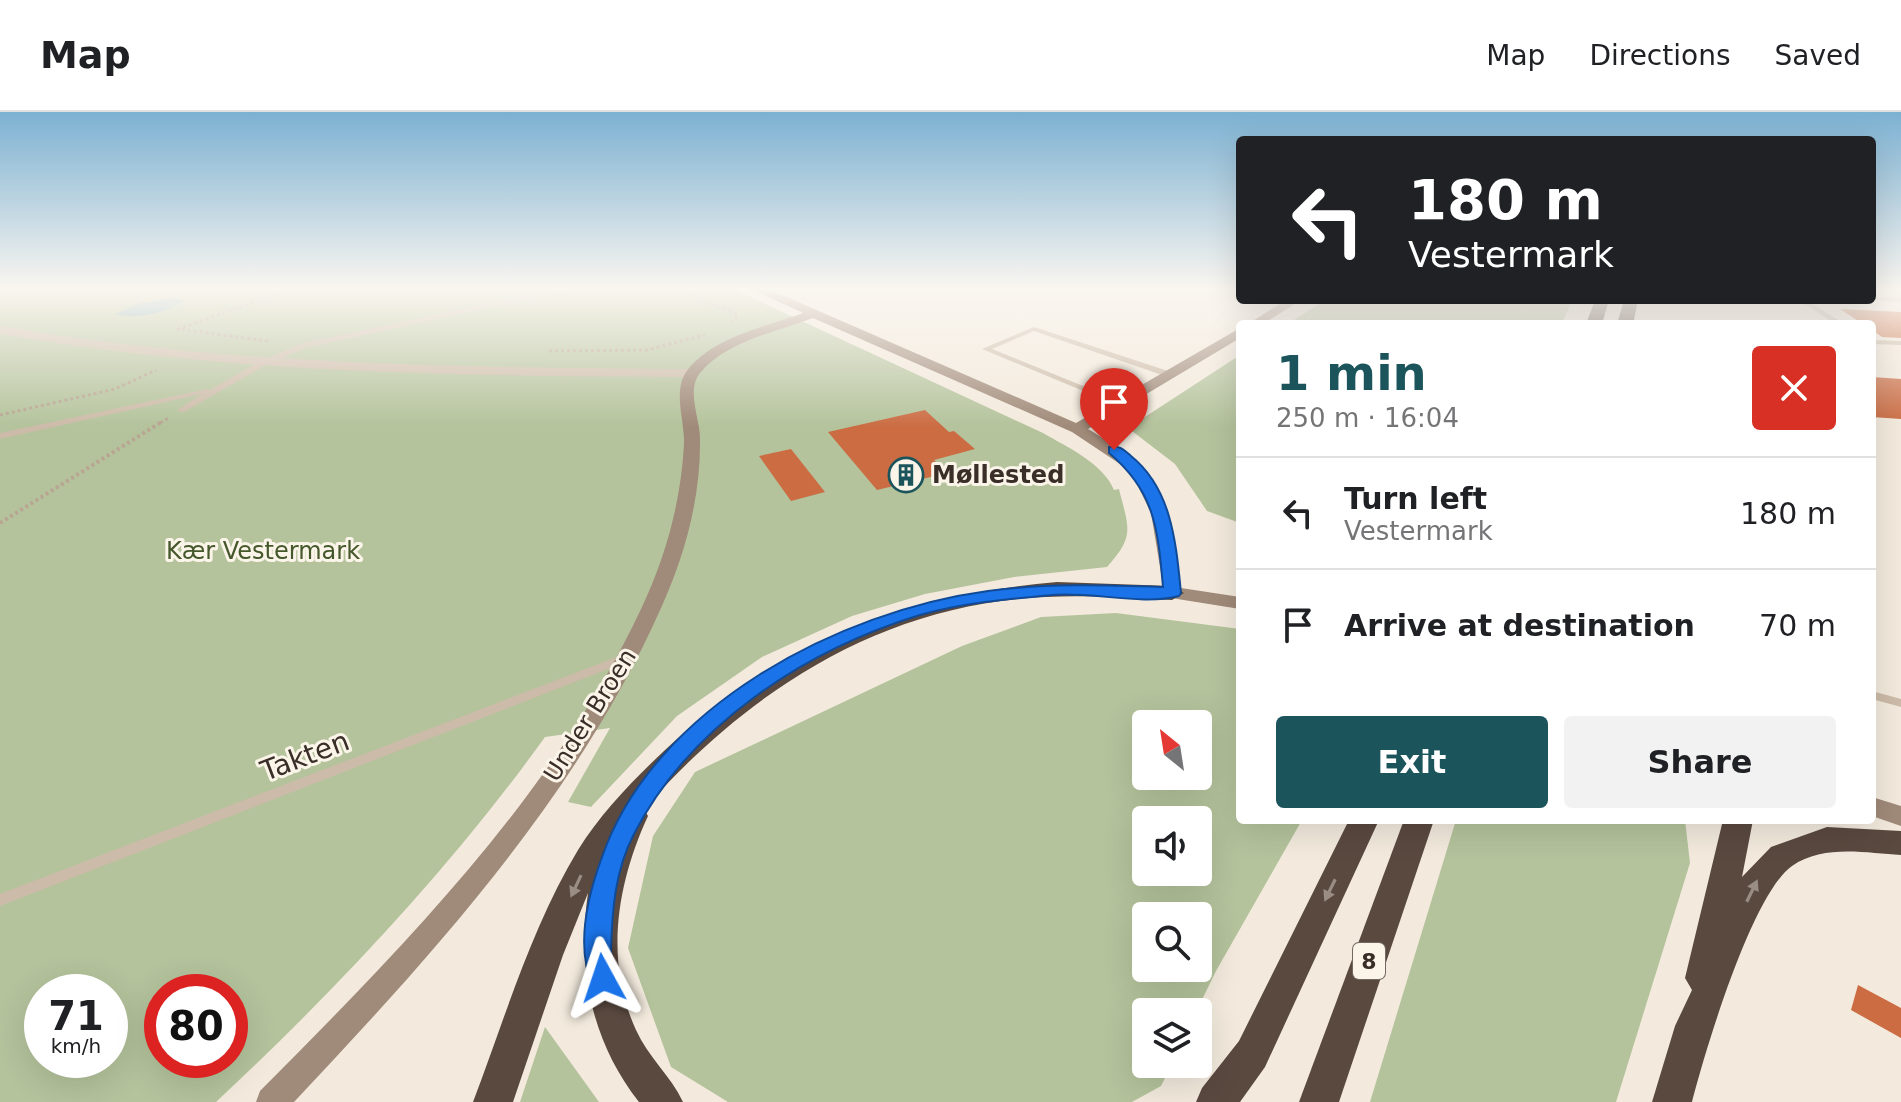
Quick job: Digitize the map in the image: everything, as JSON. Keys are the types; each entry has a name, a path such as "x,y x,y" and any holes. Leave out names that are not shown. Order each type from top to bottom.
{"highway":[{"path":"493,1102 554,932 583,869 608,828 697,733 745,695 796,662 851,634 916,611 985,596 1057,589 1172,593"},
{"path":"654,779 621,836 602,893 598,956 612,1021 646,1085 663,1102"},
{"path":"1216,1102 1252,1054 1362,824"},
{"name":"8","path":"1319,1102 1418,824"},
{"path":"1672,1102 1689,1041 1737,824"},
{"path":"1689,1041 1755,882 1782,856 1827,839 1901,843"}],"street":[{"path":"24,334 182,357 261,364 439,371 692,373 712,356 761,334"},
{"path":"859,334 1077,429 1114,450 1138,469 1157,502 1168,544 1172,593 1236,602"},
{"path":"1077,429 1236,334"},
{"name":"Under Broen","path":"272,1102 342,1030 492,857 558,771 628,657 674,555 690,479 692,433 687,391 692,373"},
{"path":"1876,807 1901,816"}],"lane":[{"path":"181,410 261,364 303,346 358,334"},
{"path":"1022,334 986,349 1117,403"},
{"path":"1049,334 1168,374"},
{"path":"1876,342 1901,343"},
{"path":"0,436 219,388"},
{"name":"Takten","path":"0,900 628,657"},
{"path":"1876,696 1901,703"}],"path":[{"path":"216,334 303,346"},
{"path":"542,351 647,350 706,334"},
{"path":"0,415 115,389 182,357"},
{"path":"0,523 181,410"}],"green space":[{"name":"Kær Vestermark","path":"0,334 830,334 1043,433 1093,464 1114,490 1119,489 1127,523 1126,539 1107,567 1014,577 925,594 852,616 762,657 677,716 591,807 568,802 610,728 545,737 431,881 347,973 248,1071 248,974 144,974 144,1078 241,1078 216,1102 0,1102"},
{"path":"1236,358 1236,522 1207,511 1175,464 1128,428"},
{"path":"1116,613 1236,628 1236,824 1300,824 1212,979 1212,902 1132,902 1132,982 1211,982 1203,998 1132,998 1132,1078 1165,1078 1161,1086 1132,1102 728,1102 671,1067 628,948 653,836 695,772 962,646 1041,617"},
{"path":"1455,824 1685,824 1690,863 1616,1102 1370,1102"},
{"path":"545,1027 599,1102 520,1102"}],"building":[{"path":"1878,334 1901,334 1901,338"},
{"path":"1876,377 1901,379 1901,419 1876,417"},
{"path":"925,410 949,432 954,431 975,449 934,460 947,473 877,490 828,432"},
{"path":"791,449 825,492 791,501 759,456"},
{"path":"1858,985 1901,1008 1901,1038 1851,1010"}],"place":[{"name":"Møllested","path":"906,475"}],"route":[{"path":"603,978 598,956 602,893 621,836 654,779 697,733 745,695 796,662 851,634 916,611 985,596 1057,589 1172,593 1168,544 1157,502 1138,469 1114,450"}]}
